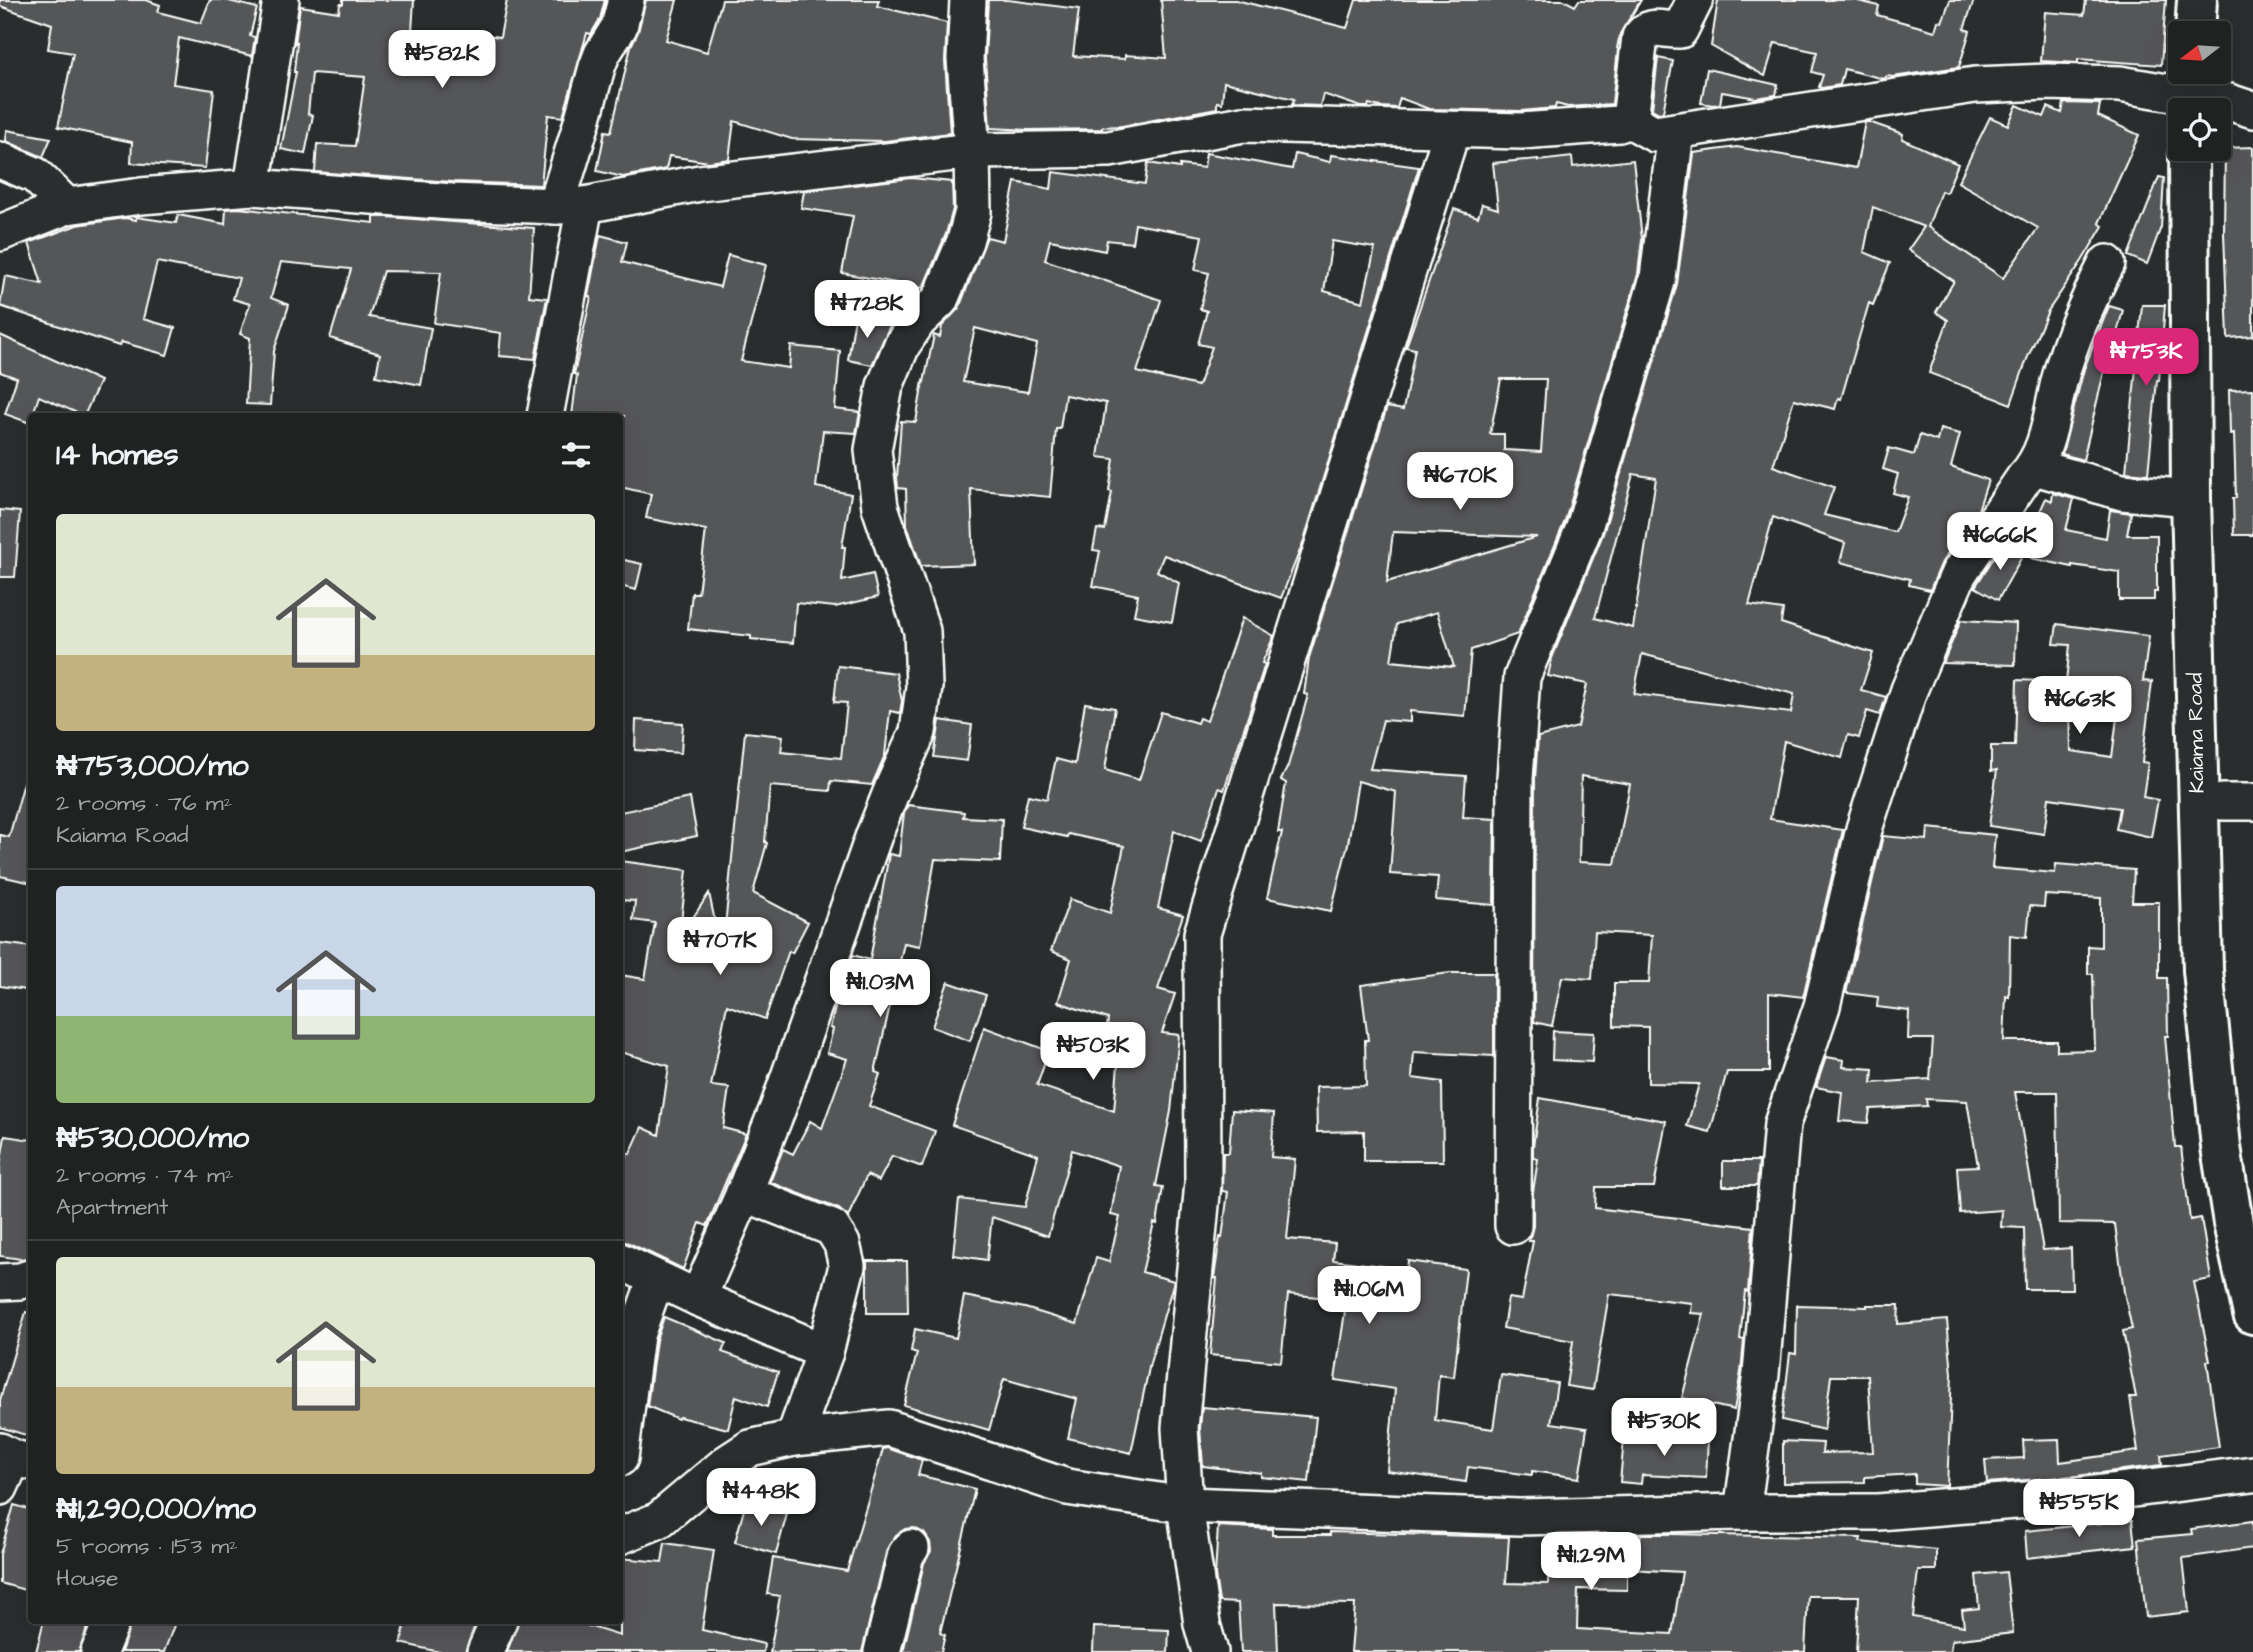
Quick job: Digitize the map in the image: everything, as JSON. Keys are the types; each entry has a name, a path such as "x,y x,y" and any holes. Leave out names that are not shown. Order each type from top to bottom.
{"highway":[{"path":"2196,21 2197,0"},
{"path":"2215,21 2216,0"},
{"name":"Kaiama Road","path":"2189,161 2190,498 2203,970 2221,1146 2233,1223 2253,1314"},
{"name":"Kaiama Road","path":"2211,161 2238,802 2228,982 2235,1073 2253,1199"}],"street":[{"path":"251,187 281,0"},
{"path":"545,413 582,122 597,67 619,27 626,0"},
{"path":"698,1298 778,1108 879,822 918,732 924,687 922,631 880,507 873,450 885,386 902,345 918,321 940,300 965,241 972,212 972,151 965,59 968,0"},
{"path":"1630,120 1640,37 1645,30 1653,27 1679,30 1695,0"},
{"path":"0,233 67,206 141,196 251,187 452,202 570,206 700,183 972,151 1109,149 1242,124 1521,131 1619,124 1630,120 1655,134 1975,85 2048,82 2120,84 2201,93 2253,110"},
{"path":"1210,1652 1202,1624 1185,1505 1180,1427 1203,1183 1202,934 1452,130"},
{"path":"1513,1226 1515,778 1522,677 1584,528 1658,278 1675,131"},
{"path":"0,160 35,176 67,206"},
{"path":"1742,1512 1762,1374 1782,1124 1822,1006 1864,829 1909,690 1959,573 2024,478 2035,467 2049,428 2072,341 2087,301 2107,263"},
{"path":"2035,467 2122,492 2190,498"},
{"path":"744,1193 832,1228 842,1244 847,1266 825,1352 794,1438"},
{"path":"623,1262 825,1352"},
{"path":"0,1282 28,1278"},
{"path":"623,1435 636,1335 656,1279"},
{"path":"623,1534 659,1520 727,1463 750,1448 794,1438 888,1428 1067,1487 1185,1505 1519,1517 1878,1512 2078,1496 2253,1474"},
{"path":"882,1652 906,1554 911,1548"},
{"path":"99,1652 110,1624"},
{"path":"485,1652 497,1624"}],"building":[{"path":"0,0 146,0 160,5 158,12 201,23 210,0 225,0 257,8 250,36 255,37 252,56 179,38 173,84 214,90 205,168 131,163 132,142 58,127 73,53 48,49 52,24 0,6"},
{"path":"343,0 414,0 411,47 462,55 466,32 500,37 507,0 605,0 600,19 591,34 587,33 563,117 548,115 541,185 315,172 317,144 355,146 365,77 312,73 308,114 313,115 305,154 281,149 296,72 297,42 295,43 300,6 339,12"},
{"path":"646,0 677,0 666,40 707,52 722,0 879,0 877,6 947,23 945,61 950,133 885,141 792,139 734,121 729,159 709,162 669,156 666,169 623,177 597,171 605,131 611,132 631,46 638,32"},
{"path":"988,0 1079,9 1073,56 1125,59 1125,55 1166,58 1161,0 1236,0 1347,28 1356,0 1564,0 1575,6 1579,0 1641,0 1620,34 1612,104 1568,107 1556,104 1555,108 1521,111 1429,109 1400,98 1397,108 1369,104 1368,107 1361,107 1323,94 1320,106 1292,105 1294,99 1224,82 1222,103 1217,102 1217,108 1102,129 1029,130 990,128 985,59"},
{"path":"1718,0 1854,0 1879,6 1877,15 1935,31 1938,21 1942,22 1950,0 1974,0 1964,29 1970,31 1959,67 1887,76 1884,79 1844,69 1840,85 1822,88 1819,87 1823,75 1812,72 1817,52 1775,43 1765,76 1711,46"},
{"path":"2086,0 2166,0 2161,65 2078,59 2078,63 2041,61 2045,12 2084,15"},
{"path":"1658,58 1673,61 1663,112 1659,113 1652,109"},
{"path":"1707,69 1778,85 1776,95 1756,98 1722,92 1720,104 1701,103"},
{"path":"2064,103 2100,104 2098,116 2139,135 2099,223 2103,226 2048,311 2011,404 1929,373 1948,320 1936,312 1954,281 1908,250 1924,227 1873,207 1864,252 1890,263 1873,305 1869,303 1841,399 1838,398 1835,409 1794,399 1773,466 1834,487 1824,515 1895,532 1908,497 1893,493 1898,474 1883,469 1889,448 1914,455 1920,435 1937,441 1940,429 1960,434 1951,467 1988,480 1978,510 1942,562 1930,590 1909,585 1910,579 1840,562 1845,543 1773,517 1749,605 1783,610 1781,623 1873,653 1861,690 1886,697 1880,715 1867,711 1859,738 1848,735 1842,758 1784,741 1770,819 1843,830 1803,997 1769,993 1769,1072 1727,1072 1710,1132 1687,1126 1699,1084 1648,1083 1648,1027 1614,1026 1614,983 1649,983 1652,935 1595,932 1592,979 1562,977 1552,1026 1534,1022 1535,779 1538,737 1578,727 1587,684 1548,676 1552,658 1603,534 1677,284 1694,153 1737,147 1856,168 1865,122 1903,134 1902,139 1958,164 1946,193 1941,191 1928,227 2003,278 2038,228 1958,182 1990,117 2008,125 2017,105 2044,117 2048,107 2062,113","holes":["1633,474 1656,478 1633,628 1595,618","1642,654 1794,694 1791,713 1634,694","1581,776 1630,784 1615,864 1579,862"]},
{"path":"7,130 51,138 43,157 6,141"},
{"path":"2253,147 2253,336 2228,338 2224,233 2225,161 2231,161 2231,148"},
{"path":"1206,153 1292,169 1295,154 1330,162 1331,155 1419,167 1304,540 1281,598 1164,555 1157,571 1179,583 1172,622 1134,615 1138,595 1093,586 1100,551 1093,550 1097,529 1105,530 1112,492 1109,491 1114,459 1098,457 1106,403 1065,395 1060,429 1056,429 1050,497 971,489 974,564 921,566 907,525 906,489 898,488 901,421 916,422 934,335 940,337 942,326 959,308 987,237 1003,241 1015,182 1051,189 1053,172 1145,184 1148,163 1180,168 1180,165 1204,168","holes":["1135,224 1202,236 1195,270 1209,273 1200,309 1207,311 1198,344 1212,347 1198,386 1137,372 1161,300 1045,260 1050,240 1105,251 1107,240 1132,243","1332,241 1375,248 1363,302 1324,291","975,328 1037,344 1028,392 963,382"]},
{"path":"1572,157 1573,167 1633,160 1642,239 1638,274 1565,521 1518,634 1471,650 1465,716 1410,711 1410,722 1383,720 1370,769 1466,776 1463,817 1495,819 1494,905 1436,900 1438,877 1390,874 1396,792 1358,781 1348,844 1331,911 1267,898 1282,832 1278,832 1286,783 1281,780 1288,766 1308,695 1304,694 1309,658 1387,407 1403,410 1415,349 1406,347 1454,209 1478,217 1482,204 1498,209 1493,163","holes":["1501,379 1546,379 1541,452 1504,450 1504,434 1490,434","1393,532 1537,537 1387,582","1437,612 1454,667 1391,661 1397,624"]},
{"path":"2159,177 2164,178 2161,227 2147,264 2128,256"},
{"path":"911,178 952,182 953,209 946,234 923,288 842,273 853,216 801,208 804,191"},
{"path":"238,208 374,223 374,217 387,217 534,228 529,296 547,298 535,359 499,356 501,333 434,323 441,272 383,271 369,317 431,328 421,385 376,376 380,354 330,338 351,269 281,262 271,298 289,305 274,351 270,405 246,404 250,338 240,334 250,304 233,299 239,278 157,262 143,319 175,328 167,355 121,342 119,346 0,306 5,276 42,284 29,243 77,225 125,218 176,223 178,215 225,224 226,209"},
{"path":"600,235 627,242 622,262 720,287 728,255 766,265 741,361 789,368 791,346 840,351 835,409 860,412 856,433 823,431 816,487 851,494 842,547 845,547 842,581 873,574 878,597 835,607 796,603 793,643 688,629 692,593 698,593 706,530 646,518 651,494 623,488 623,413 572,413 577,375 574,374 591,297 588,296"},
{"path":"2142,305 2165,305 2148,474 2126,472"},
{"path":"2109,306 2123,310 2108,368 2105,368 2083,460 2062,454 2084,369"},
{"path":"855,317 891,323 872,365 848,360"},
{"path":"0,335 100,381 85,413 77,413 39,396 33,413 28,413 28,422 5,414 17,378 0,372"},
{"path":"2253,389 2253,535 2234,535 2234,433 2230,434 2229,390"},
{"path":"2053,493 2074,499 2066,530 2106,538 2110,510 2131,513 2127,535 2157,535 2157,592 2154,592 2154,600 2119,600 2119,572 2072,567 2031,558 2039,520 2037,518 2046,498 2052,501"},
{"path":"0,510 20,512 15,577 0,577"},
{"path":"2002,545 2024,553 1998,600 1975,587"},
{"path":"623,560 642,564 636,590 623,587"},
{"path":"1242,618 1274,636 1262,663 1265,664 1224,790 1219,788 1201,841 1174,831 1158,908 1183,915 1158,989 1175,994 1162,1033 1179,1035 1171,1111 1156,1186 1163,1187 1157,1224 1154,1223 1142,1272 1174,1281 1150,1363 1131,1453 1068,1438 1077,1399 1004,1379 989,1430 904,1405 917,1353 911,1351 915,1329 956,1338 964,1296 1025,1308 1077,1324 1096,1258 1109,1262 1120,1217 1111,1215 1119,1166 1072,1150 1048,1236 992,1217 987,1260 953,1255 959,1199 1025,1207 1038,1155 952,1125 984,1027 1049,1051 1037,1085 1114,1111 1118,1065 1103,1064 1108,1019 1058,1002 1071,959 1051,951 1070,899 1110,913 1124,846 1021,827 1028,795 1047,799 1056,759 1075,764 1085,703 1115,708 1105,770 1139,780 1161,712 1197,723 1199,718 1207,721"},
{"path":"1961,620 2016,623 2015,665 1943,663"},
{"path":"2057,624 2149,636 2143,681 2152,682 2142,762 2148,763 2143,797 2158,800 2151,837 2116,829 2120,808 2049,798 2044,834 1989,826 1997,770 1991,771 1991,746 2015,746 2017,680 2066,682 2070,645 2054,644","holes":["2070,705 2118,710 2112,757 2071,751"]},
{"path":"838,666 896,673 902,701 900,713 890,711 885,755 872,785 831,781 830,791 770,786 767,843 753,893 808,922 792,953 789,951 765,1019 727,1005 711,1086 729,1088 723,1128 746,1134 707,1226 700,1223 683,1269 623,1242 623,1164 642,1127 659,1135 669,1066 623,1053 623,975 645,979 655,923 633,920 635,901 623,900 623,861 687,870 679,939 709,893 722,955 745,732 783,736 781,752 841,758 847,703 834,702"},
{"path":"636,720 683,723 681,753 635,750"},
{"path":"940,720 972,725 967,761 934,757"},
{"path":"25,779 28,779 28,882 0,876 0,835 9,837"},
{"path":"690,798 697,836 623,851 623,811"},
{"path":"908,805 964,812 963,817 1002,819 1000,862 935,859 920,946 904,943 875,1072 880,1074 869,1106 935,1131 922,1167 892,1156 879,1181 867,1175 848,1217 839,1209 770,1182 783,1149 793,1154 810,1121 822,1128 847,1059 827,1053 835,1008 853,955 870,960 889,854 899,856 904,813"},
{"path":"1928,828 1995,835 1992,868 2055,873 2056,864 2134,870 2132,902 2159,902 2159,978 2167,978 2168,1036 2165,1036 2175,1147 2181,1147 2190,1220 2201,1218 2211,1279 2194,1282 2210,1361 2207,1361 2219,1447 2161,1455 2162,1465 2076,1476 1987,1483 1985,1460 2024,1458 2023,1440 2059,1439 2060,1462 2138,1451 2130,1397 2136,1397 2123,1331 2132,1329 2115,1224 2059,1223 2057,1092 2015,1092 2043,1250 2071,1248 2072,1289 2025,1289 2024,1228 2001,1227 2002,1210 1960,1213 1957,1167 1978,1166 1967,1101 1926,1099 1927,1106 1870,1109 1868,1123 1839,1121 1842,1092 1816,1087 1826,1057 1844,1060 1843,1067 1873,1069 1872,1083 1930,1079 1933,1039 1908,1039 1909,1011 1877,1007 1878,997 1846,993 1883,836 1927,840","holes":["2045,895 2101,898 2101,947 2088,946 2088,974 2093,974 2095,1050 2057,1051 2057,1041 2004,1041 2006,996 2009,997 2010,935 2027,937 2030,906 2044,907"]},
{"path":"0,943 28,946 28,990 0,986"},
{"path":"1450,973 1494,973 1494,1056 1414,1052 1412,1078 1442,1082 1443,1161 1364,1161 1364,1131 1317,1132 1316,1087 1366,1086 1365,1040 1368,1040 1361,985"},
{"path":"948,982 986,995 970,1041 932,1027"},
{"path":"1553,1031 1594,1033 1592,1062 1552,1060"},
{"path":"1540,1098 1666,1121 1654,1187 1596,1187 1595,1208 1753,1227 1748,1292 1745,1291 1740,1339 1744,1340 1741,1372 1734,1410 1682,1398 1704,1314 1691,1313 1692,1303 1609,1294 1593,1390 1566,1386 1573,1341 1503,1328 1508,1298 1522,1300 1533,1241 1529,1241 1533,1226 1533,1192 1538,1159 1533,1158 1533,1146"},
{"path":"1232,1110 1274,1113 1271,1157 1295,1159 1287,1239 1335,1243 1333,1260 1407,1269 1408,1261 1466,1269 1454,1377 1439,1375 1435,1420 1493,1429 1501,1375 1557,1383 1551,1423 1587,1428 1579,1478 1532,1471 1532,1475 1468,1467 1466,1482 1387,1471 1395,1389 1335,1380 1345,1311 1337,1310 1338,1299 1288,1294 1281,1362 1210,1355 1217,1278 1214,1278 1228,1192 1222,1191 1223,1153 1229,1153"},
{"path":"5,1136 28,1139 28,1258 0,1256 0,1166"},
{"path":"1723,1161 1759,1161 1757,1186 1723,1186"},
{"path":"867,1261 907,1261 908,1313 867,1313"},
{"path":"1797,1305 1899,1305 1898,1324 1947,1320 1952,1374 1947,1486 1915,1484 1915,1474 1865,1477 1865,1482 1783,1483 1783,1441 1823,1443 1822,1453 1873,1452 1868,1376 1831,1376 1824,1430 1782,1420 1790,1353 1796,1354"},
{"path":"28,1312 28,1436 0,1427 0,1400"},
{"path":"664,1317 726,1343 722,1352 778,1372 767,1407 736,1396 728,1429 679,1417 678,1419 647,1406 656,1340"},
{"path":"1202,1407 1316,1417 1309,1482 1261,1477 1261,1473 1203,1466 1200,1428"},
{"path":"1647,1436 1708,1438 1706,1478 1642,1475 1641,1484 1620,1482 1624,1439 1647,1441"},
{"path":"883,1449 922,1460 918,1475 975,1489 940,1633 945,1635 941,1652 903,1652 924,1563 931,1551 930,1542 924,1533 914,1528 905,1529 896,1535 887,1549 862,1652 770,1652 780,1596 767,1594 773,1558 847,1571"},
{"path":"746,1502 787,1514 776,1554 735,1542"},
{"path":"14,1505 28,1509 28,1591 0,1583 0,1554"},
{"path":"2132,1520 2135,1546 2027,1558 2025,1531"},
{"path":"2253,1521 2253,1548 2183,1558 2189,1612 2146,1617 2138,1539 2192,1534 2191,1529"},
{"path":"1218,1526 1272,1529 1272,1535 1330,1535 1330,1532 1509,1537 1506,1583 1548,1584 1549,1539 1640,1540 1641,1534 1861,1538 1860,1542 1936,1550 1936,1570 1918,1570 1913,1617 1964,1626 1962,1610 1979,1608 1976,1575 2006,1572 2013,1633 1952,1640 1950,1652 1856,1652 1859,1596 1808,1596 1805,1652 1351,1652 1355,1604 1276,1603 1278,1652 1241,1652 1238,1603 1219,1602 1215,1575","holes":["1627,1569 1682,1572 1672,1634 1577,1629 1578,1589 1627,1590"]},
{"path":"665,1543 714,1550 702,1630 764,1644 763,1652 507,1652 518,1624 582,1624 620,1636 620,1624 623,1624 623,1558 662,1562"},
{"path":"43,1624 88,1625 79,1652 36,1652"},
{"path":"131,1624 174,1624 164,1652 121,1652"},
{"path":"405,1624 476,1624 465,1652 439,1652 401,1643"},
{"path":"1094,1627 1169,1630 1168,1652 1093,1652"}]}
